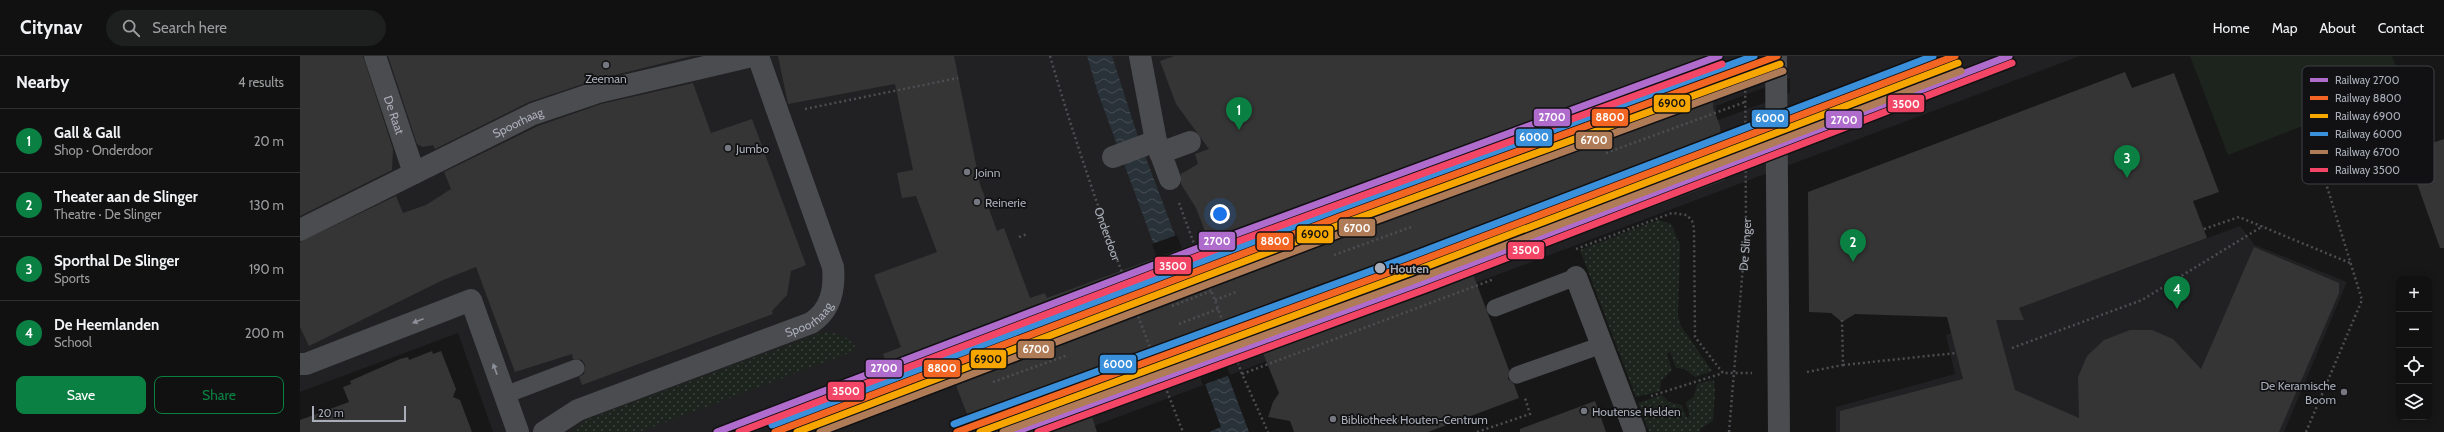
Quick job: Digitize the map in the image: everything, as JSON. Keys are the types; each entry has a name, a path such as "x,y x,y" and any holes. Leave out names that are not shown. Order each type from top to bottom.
{"street":[{"name":"De Raat","path":"375,56 414,173"},
{"name":"Spoorhaag","path":"300,230 533,114 598,92 752,56"},
{"name":"Spoorhaag","path":"544,432 578,410 811,323 824,312 833,291 833,267 758,56"},
{"path":"1140,56 1154,146 1170,180"},
{"path":"1776,56 1779,432"},
{"path":"1113,157 1154,146 1190,142"},
{"path":"1576,277 1634,432"},
{"path":"302,360 471,300 518,432"}],"lane":[{"path":"1495,308 1576,277"},
{"path":"1517,374 1602,344"},
{"path":"505,395 576,368"}],"path":[{"name":"Onderdoor","path":"1050,56 1112,244 1183,432"},
{"name":"De Slinger","path":"1729,432 1746,230 1745,56"},
{"path":"777,110 958,78"},
{"path":"1606,153 1745,102"},
{"path":"1170,180 1242,374 1268,432"},
{"path":"2306,432 2362,300 2326,184"},
{"path":"2204,230 2239,216 2350,263"},
{"path":"1334,255 1414,226"},
{"path":"2012,348 2142,300 2263,226"},
{"path":"1019,237 1027,234"},
{"path":"1172,306 1211,291"},
{"path":"1215,300 1236,292"},
{"path":"1179,324 1218,310"},
{"path":"1843,365 1956,353"},
{"path":"993,382 1068,355"},
{"path":"1624,405 1723,373"},
{"path":"1477,432 1530,414 1517,374"}],"shaded area":[{"path":"300,56 2080,56 1078,432 493,432 458,333 300,392","holes":["1790,78 1790,93 1716,121 1716,106"]},
{"path":"2190,56 2392,56 2396,66 2302,66 2302,126 2228,155"},
{"path":"1658,220 1671,224 1680,245 1678,315 1681,326 1712,371 1695,377 1685,369 1676,368 1670,352 1667,354 1672,370 1661,381 1660,391 1636,397 1580,250"},
{"path":"2240,226 2255,245 2347,282 2284,432 1836,432 1836,407 1955,374 1946,335"},
{"path":"824,332 843,336 854,345 857,350 639,432 570,432 588,419"},
{"path":"1714,380 1715,392 1713,421 1701,428 1700,432 1649,432 1638,403 1662,395 1669,402 1681,405 1687,418 1690,416 1686,403 1694,396 1697,384"}],"water":[{"path":"1087,56 1112,56 1138,137 1249,432 1210,432 1221,427 1098,93"}],"pier":[{"path":"1177,235 1230,375 1203,385 1152,244"}],"building":[{"path":"300,56 363,56 393,149 392,170 300,216"},
{"path":"388,56 692,56 595,80 529,102 435,149 433,145 423,147 417,144"},
{"path":"778,56 954,56 980,184 997,231 1004,228 1030,298 1045,293 1047,298 1208,239 1196,208 1181,184 1181,174 1198,164 1195,154 1209,149 1176,104 1160,61 1174,56 1715,56 1713,108 1720,126 1725,180 1473,274 1509,370 1508,379 1514,384 1519,398 1428,432 1294,432 1290,421 1268,417 1273,402 1279,393 1263,353 1092,417 1097,432 974,432 952,375 898,395 883,354 901,347 874,275 937,252 916,196 902,198 897,173 913,170 895,84 788,104"},
{"path":"2125,72 2132,88 2174,73 2219,192 2193,201 2207,238 2019,308 2024,320 1996,320 2015,390 2079,418 2078,377 2087,356 2104,340 2130,330 2152,330 2173,339 2201,369 2254,247 2339,283 2339,293 2279,432 1840,432 1840,411 1963,379 1947,317 1855,314 1842,322 1831,313 1809,312 1808,192"},
{"path":"693,83 711,133 752,119 806,265 791,271 787,295 772,311 773,314 582,385 579,377 584,374 585,365 582,360 573,359 572,354 515,372 476,267 443,280 309,346 300,327 300,242 396,196 403,213 426,205 451,189 444,172 538,126 601,104"},
{"path":"2444,139 2444,248 2440,248 2417,184 2434,184 2434,142"},
{"path":"432,351 433,354 441,351 456,389 453,397 460,400 472,432 300,432 300,420 349,402 343,387 351,384 350,381 400,359 408,357 409,360"},
{"name":"Houtense Helden","path":"1595,401 1606,432 1520,432 1520,429"}],"rail line":[{"name":"2700","path":"717,432 1214,242 1719,56"},
{"name":"6000","path":"772,425 1336,210 1754,56"},
{"name":"8800","path":"775,432 1339,217 1777,56"},
{"name":"6000","path":"954,424 1406,258 1933,56"},
{"name":"8800","path":"957,432 1409,265 1955,56"},
{"name":"2700","path":"1015,432 1423,282 2009,56"},
{"name":"6900","path":"980,432 1412,272 1958,63"},
{"name":"3500","path":"1038,432 1426,289 2012,63"},
{"name":"3500","path":"739,432 1217,249 1722,64"},
{"name":"6900","path":"797,432 1342,224 1780,64"},
{"name":"6700","path":"820,432 1345,232 1783,71"},
{"name":"6700","path":"1003,432 1415,280 1961,71"}],"place":[{"name":"Zeeman","path":"606,65"},
{"name":"Gall & Gall","path":"1239,130"},
{"name":"Jumbo","path":"728,148"},
{"name":"Joinn","path":"967,172"},
{"name":"Sporthal De Slinger","path":"2127,178"},
{"name":"Reinerie","path":"977,202"},
{"name":"Theater aan de Slinger","path":"1853,262"},
{"name":"Houten","path":"1380,268"},
{"name":"De Heemlanden","path":"2177,309"},
{"name":"De Keramische Boom","path":"2344,392"},
{"name":"Houtense Helden","path":"1584,411"},
{"name":"Bibliotheek Houten-Centrum","path":"1333,419"}]}
